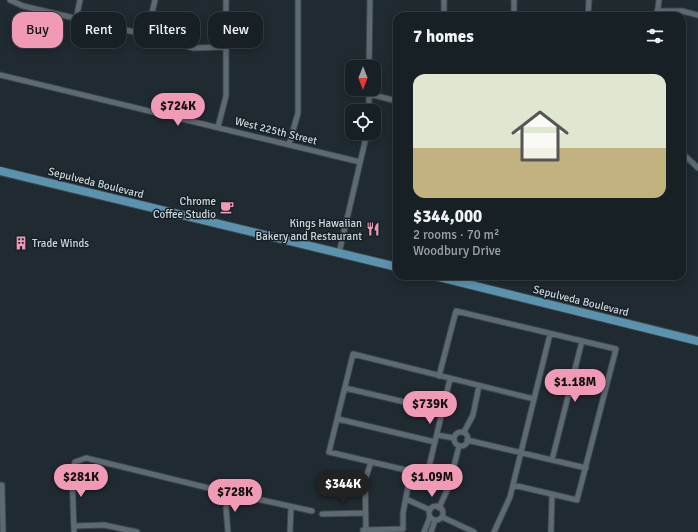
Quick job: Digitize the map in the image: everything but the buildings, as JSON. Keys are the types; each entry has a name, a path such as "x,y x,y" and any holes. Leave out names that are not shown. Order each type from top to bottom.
{"main road":[{"name":"Sepulveda Boulevard","path":"0,171 393,266"},
{"name":"Sepulveda Boulevard","path":"451,280 698,341"}],"street":[{"path":"10,0 23,6 71,18"},
{"path":"77,12 80,0"},
{"path":"152,12 154,0"},
{"path":"226,0 226,12"},
{"path":"289,145 298,113 298,0"},
{"path":"370,0 370,60"},
{"path":"444,0 444,12"},
{"path":"514,0 514,12"},
{"path":"588,12 589,0"},
{"path":"657,12 659,0"},
{"path":"674,12 682,11 698,15"},
{"path":"218,127 226,96 226,48"},
{"name":"West 225th Street","path":"0,75 360,162"},
{"path":"381,96 393,100"},
{"path":"339,254 365,140"},
{"path":"686,157 698,168"},
{"path":"440,376 456,311 616,349 577,500 513,485"},
{"path":"494,532 510,497 550,334"},
{"path":"552,460 582,341"},
{"path":"440,478 329,452 353,354 534,399"},
{"path":"427,475 450,379"},
{"path":"464,432 473,415 479,386"},
{"path":"345,388 442,411"},
{"path":"338,419 435,442"},
{"path":"459,446 455,443 454,438 456,433 464,432"},
{"path":"464,432 468,440"},
{"path":"437,435 454,438"},
{"path":"468,440 586,468"},
{"path":"459,446 468,440"},
{"path":"442,517 440,508 449,486 459,446"},
{"path":"74,532 72,471 75,462 86,458 229,493 312,511"},
{"path":"371,462 365,480 365,531 397,531 403,529 411,471"},
{"path":"1,484 3,532"},
{"path":"228,532 226,508 229,493"},
{"path":"551,532 552,495"},
{"path":"406,499 430,510"},
{"path":"290,532 291,507"},
{"path":"430,510 434,507 440,508"},
{"path":"430,510 432,518 431,532"},
{"path":"322,514 365,513"},
{"path":"432,518 438,520 442,517"},
{"path":"442,517 474,532"},
{"path":"424,532 432,518"},
{"path":"74,526 104,525 137,532"}],"place":[{"name":"Chrome Coffee Studio","path":"227,207"},
{"name":"Kings Hawaiian Bakery and Restaurant","path":"373,229"},
{"name":"Trade Winds","path":"21,243"}]}
